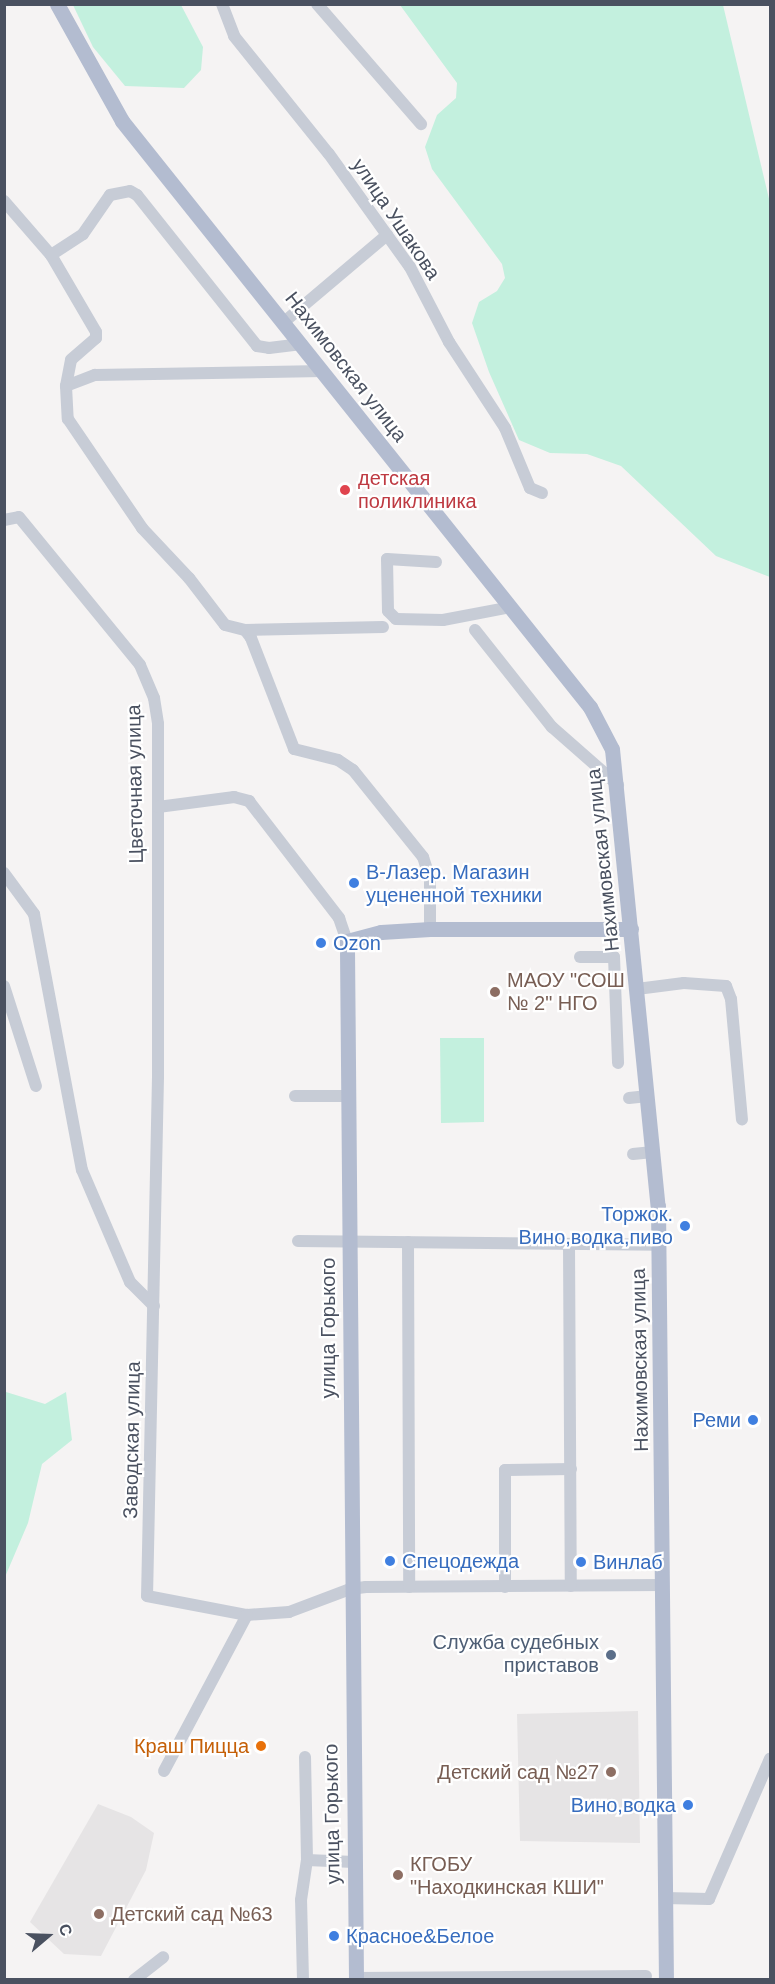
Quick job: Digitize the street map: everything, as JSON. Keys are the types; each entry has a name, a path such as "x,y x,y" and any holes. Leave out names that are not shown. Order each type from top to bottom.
{"main road":[{"name":"Нахимовская улица","path":"57,4 122,121 511,607 600,723 612,749 618,785 660,1245 666,1980"},
{"path":"346,940 381,932 430,929 631,929"},
{"name":"улица Горького","path":"346,940 350,1589 356,1979"}],"street":[{"name":"улица Ушакова","path":"222,4 234,36 410,267 449,342 505,428 530,488 542,493"},
{"path":"317,4 421,124"},
{"path":"51,255 84,234 110,195 130,191 137,195 257,346 281,348 302,344"},
{"path":"4,201 51,255 96,332 96,338 71,360 66,386 68,419 142,528 189,578 225,625 244,630 383,627"},
{"path":"284,322 387,235"},
{"path":"66,386 95,375 323,371"},
{"name":"Цветочная улица","path":"4,520 19,517 148,677 158,724 158,1077"},
{"path":"436,561 387,559 388,611 396,620 443,620 511,607"},
{"path":"244,630 294,749 338,760 353,770 423,857 430,879 430,929"},
{"path":"475,630 552,727 618,785"},
{"name":"улица Горького","path":"158,807 234,797 249,801 339,918 346,940"},
{"path":"4,873 34,914 82,1170 130,1282 154,1306"},
{"path":"580,957 614,957 618,1063"},
{"path":"637,989 684,983 726,986 731,999 742,1120"},
{"path":"4,986 36,1086"},
{"name":"Заводская улица","path":"158,1077 147,1596 247,1615 289,1612 350,1589 662,1585"},
{"path":"295,1096 347,1096"},
{"path":"629,1098 648,1096"},
{"path":"633,1154 653,1152"},
{"path":"298,1241 660,1245"},
{"path":"408,1242 409,1587"},
{"path":"569,1244 571,1586"},
{"path":"505,1587 505,1470 571,1469"},
{"path":"164,1771 247,1615"},
{"path":"303,1980 301,1900 307,1860 305,1757"},
{"path":"665,1898 709,1899 771,1759"},
{"path":"307,1860 354,1862"},
{"path":"134,1980 163,1957"},
{"path":"356,1979 646,1976"}],"shaded area":[{"path":"638,1711 640,1843 520,1841 517,1714"},
{"path":"98,1804 131,1817 154,1833 146,1870 101,1956 64,1954 30,1922"}],"green space":[{"path":"73,5 181,5 203,47 201,70 184,88 125,86 93,47"},
{"path":"400,5 723,5 770,203 770,577 716,556 621,466 587,454 550,453 519,440 489,372 472,323 479,302 497,291 505,278 502,264 432,169 425,147 437,115 456,98 457,83"},
{"path":"440,1038 484,1038 484,1122 441,1123"},
{"path":"4,1388 6,1392 45,1404 66,1392 72,1440 42,1464 28,1523 5,1577"}],"place":[{"name":"детская поликлиника","path":"345,490"},
{"name":"В-Лазер. Магазин уцененной техники","path":"354,883"},
{"name":"Ozon","path":"321,943"},
{"name":"МАОУ \"СОШ № 2\" НГО","path":"495,992"},
{"name":"Торжок. Вино,водка,пиво","path":"685,1226"},
{"name":"Реми","path":"753,1420"},
{"name":"Спецодежда","path":"390,1561"},
{"name":"Винлаб","path":"581,1562"},
{"name":"Служба судебных приставов","path":"611,1655"},
{"name":"Краш Пицца","path":"261,1746"},
{"name":"Детский сад №27","path":"611,1772"},
{"name":"Вино,водка","path":"688,1805"},
{"name":"КГОБУ \"Находкинская КШИ\"","path":"398,1875"},
{"name":"Детский сад №63","path":"99,1914"},
{"name":"Красное&Белое","path":"334,1936"}]}
